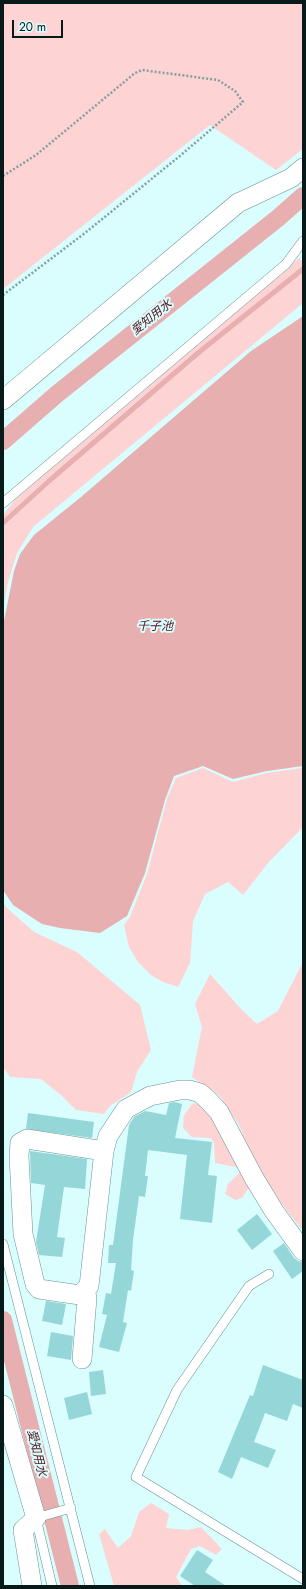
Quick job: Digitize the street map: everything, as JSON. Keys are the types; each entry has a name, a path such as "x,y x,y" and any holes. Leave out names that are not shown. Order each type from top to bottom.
{"street":[{"path":"3,400 238,203 300,178"},
{"path":"104,1151 27,1139 20,1143 18,1156 23,1234 35,1284 39,1289 80,1295 89,1286 104,1151 108,1136 126,1109 150,1096 180,1090 190,1090 200,1093 219,1112 254,1178 274,1211 303,1251"},
{"path":"82,1359 87,1298 84,1290"},
{"path":"3,1405 36,1518 23,1530 32,1586"}],"lane":[{"path":"3,503 286,264 303,241"},
{"path":"3,1244 90,1586"},
{"path":"269,1274 249,1286 178,1390 136,1477 303,1579"},
{"path":"52,1586 36,1518 71,1508"}],"path":[{"path":"3,176 36,155 135,73 142,70 218,80 235,91 243,102 181,155 91,228 3,294"}],"shaded area":[{"path":"3,3 303,3 303,149 276,170 210,125 3,289"},
{"path":"299,258 303,262 303,303 33,527 17,553 8,582 3,608 3,515 21,492"},
{"path":"203,768 233,782 267,773 303,768 303,827 268,863 243,895 228,882 205,894 193,921 190,963 178,987 163,982 151,975 138,962 129,947 124,925 130,917 147,874 167,799 176,778"},
{"path":"3,901 6,907 34,932 77,952 140,1005 151,1050 137,1072 131,1092 110,1106 104,1114 76,1110 41,1079 10,1077 3,1067"},
{"path":"303,962 303,1231 257,1172 239,1125 219,1095 192,1077 202,1027 195,1004 210,974 241,1009 257,1024 278,1011"},
{"path":"203,1102 256,1192 248,1189 242,1198 235,1200 225,1194 228,1184 241,1171 236,1167 215,1163 214,1143 211,1138 192,1137 183,1128 184,1115 192,1104"},
{"path":"151,1503 169,1514 166,1528 188,1530 201,1527 222,1549 216,1555 200,1546 191,1549 176,1577 182,1586 114,1586 99,1534 105,1529 118,1548 131,1536 139,1512"}],"water":[{"name":"千子池","path":"303,316 303,766 267,771 233,779 203,766 174,776 165,800 145,873 127,916 100,933 42,924 13,905 3,890 3,626 14,571 20,554 34,535 81,497 251,351"}],"building":[{"path":"175,1102 182,1104 175,1138 212,1142 208,1175 217,1176 212,1223 180,1219 187,1155 148,1150 145,1176 148,1176 145,1197 139,1196 133,1240 131,1270 134,1271 131,1291 128,1290 123,1322 127,1323 119,1352 99,1347 107,1315 102,1314 106,1293 111,1294 116,1263 108,1263 109,1245 113,1245 129,1125 134,1117 145,1111 166,1115 169,1103"},
{"path":"28,1113 94,1122 92,1138 26,1129"},
{"path":"30,1151 87,1159 85,1189 64,1187 57,1237 65,1238 62,1257 39,1255 36,1242 45,1185 31,1183"},
{"path":"257,1214 272,1234 252,1250 237,1230"},
{"path":"284,1243 294,1258 303,1262 303,1271 292,1279 273,1251"},
{"path":"46,1301 66,1304 62,1325 42,1321"},
{"path":"51,1332 73,1336 71,1360 47,1356"},
{"path":"263,1365 303,1380 303,1408 293,1404 287,1421 265,1413 254,1442 276,1450 268,1468 241,1457 232,1479 218,1472 250,1395 253,1396"},
{"path":"103,1370 106,1394 91,1396 89,1372"},
{"path":"87,1392 92,1414 69,1420 64,1398"},
{"path":"197,1550 213,1560 205,1572 226,1586 195,1586 180,1576"}],"waterway":[{"name":"愛知用水","path":"3,441 57,394 278,218 303,196"},
{"path":"3,523 49,481 198,353 303,269"},
{"name":"愛知用水","path":"3,1320 70,1586"}]}
